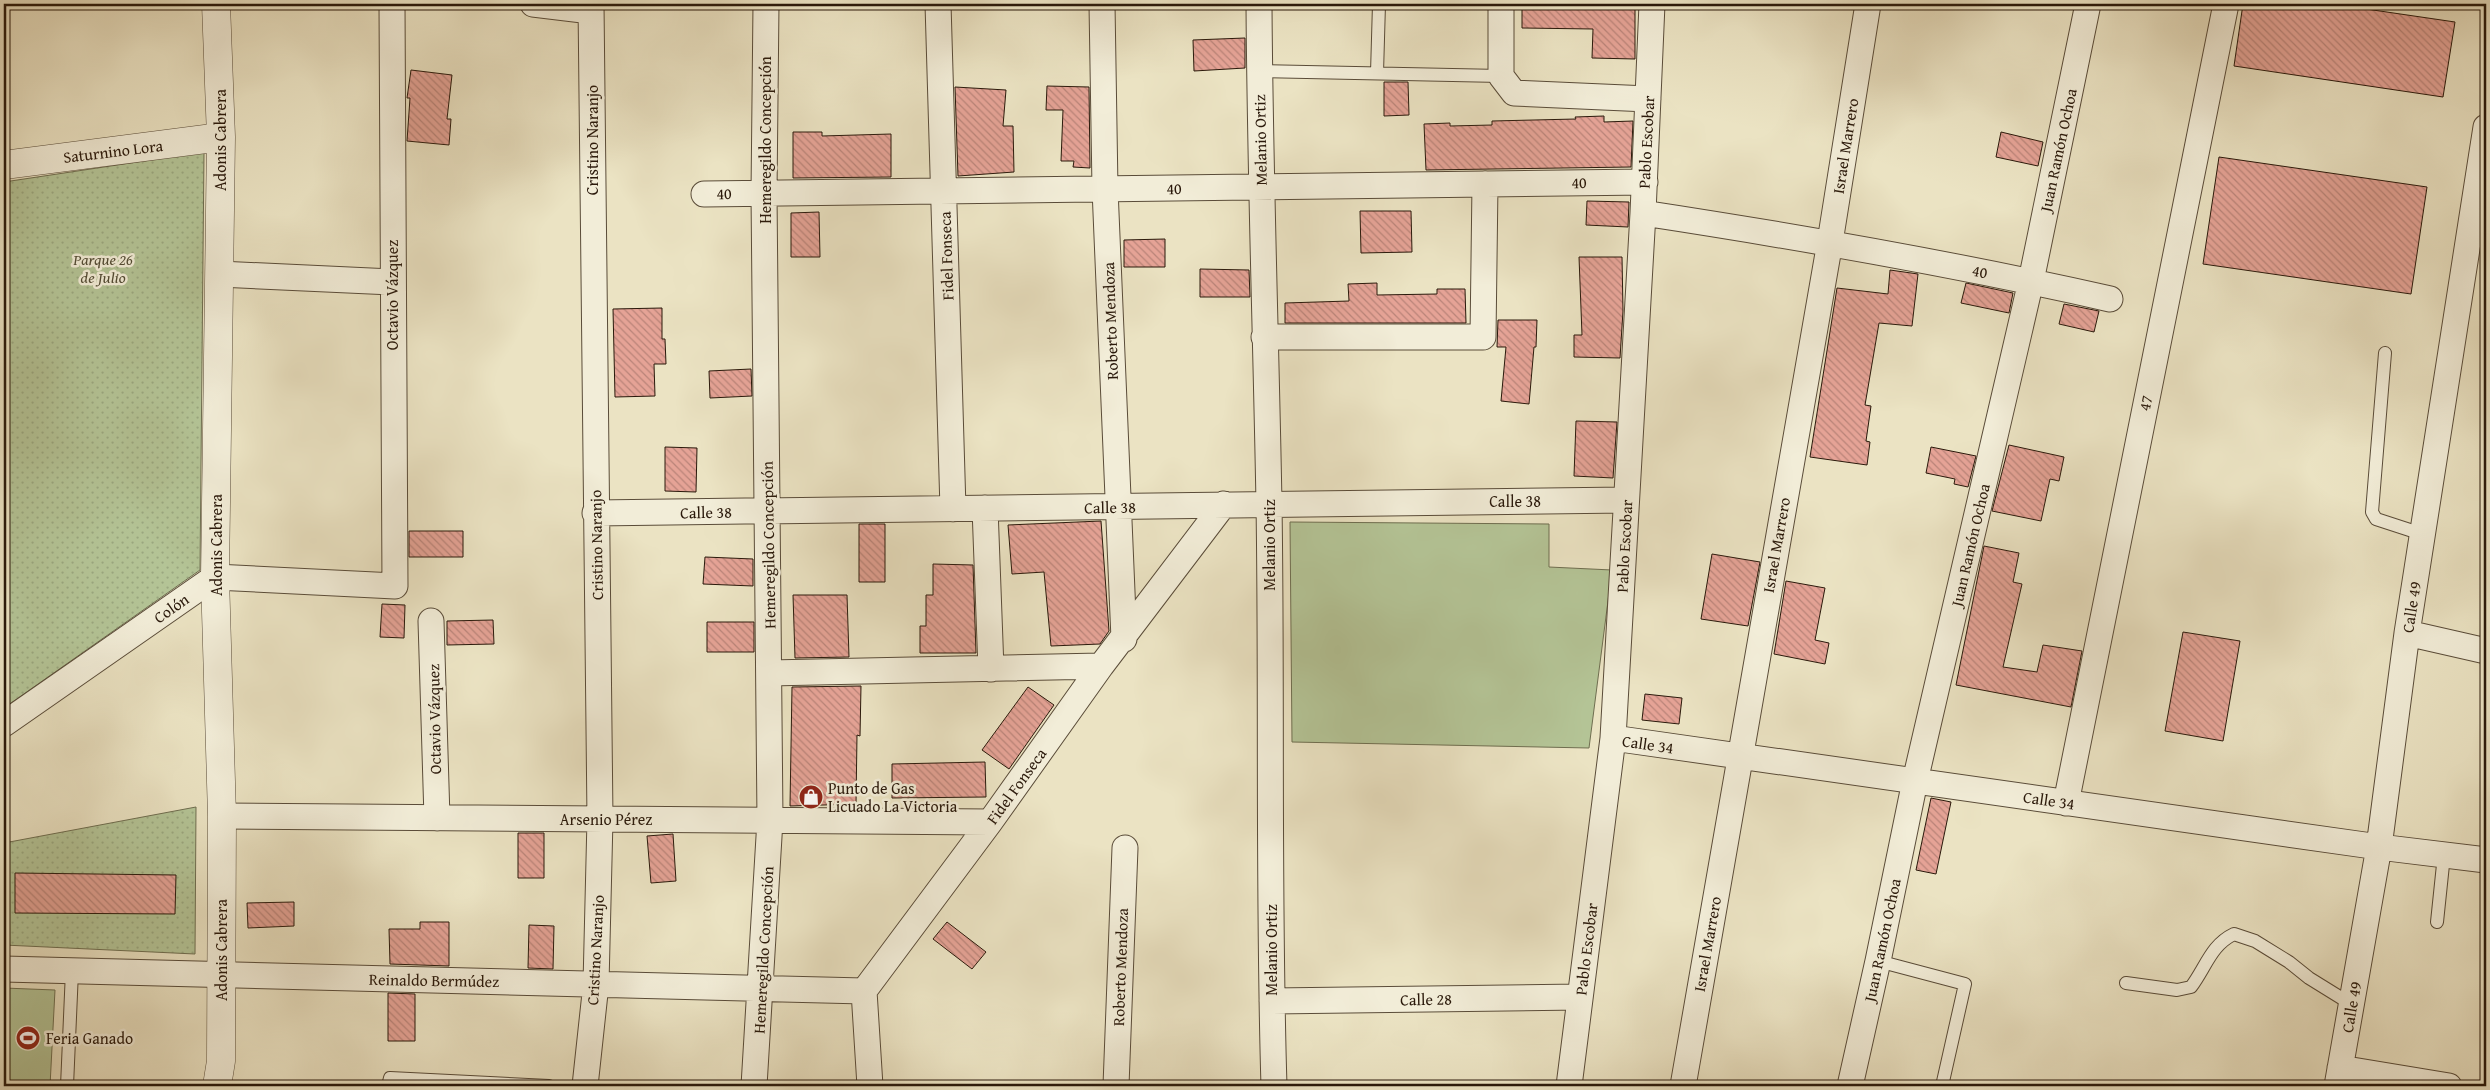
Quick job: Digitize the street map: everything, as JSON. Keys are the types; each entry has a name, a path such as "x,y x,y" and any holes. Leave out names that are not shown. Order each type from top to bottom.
{"street":[{"name":"Adonis Cabrera","path":"216,4 222,137 216,577 222,816 220,1061 217,1086"},
{"name":"Octavio Vázquez","path":"216,577 395,586 392,4"},
{"path":"533,4 591,7"},
{"name":"Hemeregildo Concepción","path":"754,1086 770,820 764,193 766,4"},
{"name":"Fidel Fonseca","path":"938,4 953,509"},
{"name":"Roberto Mendoza","path":"1102,4 1105,188 1124,639"},
{"name":"Melanio Ortiz","path":"1259,4 1264,337 1269,503 1274,1086"},
{"path":"1501,4 1501,76 1514,93 1648,99"},
{"name":"Pablo Escobar","path":"1569,1086 1613,738 1645,182 1652,4"},
{"name":"Israel Marrero","path":"1683,1086 1830,242 1868,4"},
{"name":"Juan Ramón Ochoa","path":"1850,1086 1915,781 2031,281 2088,4"},
{"name":"47","path":"2066,803 2226,4"},
{"name":"Cristino Naranjo","path":"585,1086 596,984 600,819 595,513 591,7"},
{"name":"Calle 49","path":"2338,1077 2379,847 2407,633 2486,127"},
{"name":"Saturnino Lora","path":"4,165 222,137"},
{"name":"40","path":"704,194 1645,182"},
{"path":"1264,337 1483,337 1485,184"},
{"name":"40","path":"1643,213 1830,242 2031,281 2110,299"},
{"path":"219,274 392,282"},
{"name":"Calle 38","path":"595,513 1118,507 1269,503 1626,500"},
{"name":"Fidel Fonseca","path":"864,991 990,822 1101,666 1124,639 1224,504"},
{"path":"984,508 991,669"},
{"name":"Colón","path":"4,724 216,577"},
{"name":"Octavio Vázquez","path":"431,621 436,818"},
{"path":"2407,633 2486,648"},
{"path":"769,674 1101,666"},
{"name":"Calle 34","path":"1613,738 2379,847 2486,860"},
{"name":"Arsenio Pérez","path":"222,816 990,822"},
{"name":"Roberto Mendoza","path":"1116,1086 1125,848"},
{"name":"Reinaldo Bermúdez","path":"4,969 864,991"},
{"path":"864,991 870,1086"},
{"name":"Calle 28","path":"1272,1001 1580,996"},
{"path":"2338,1077 2449,1086"}],"lane":[{"path":"1377,72 1379,4"},
{"path":"1259,71 1501,76"},
{"path":"2385,353 2372,512 2376,519 2422,534"},
{"path":"2437,922 2444,855"},
{"path":"2126,982 2177,990 2191,987 2207,958 2222,940 2234,934 2255,941 2290,962 2309,978 2352,1004"},
{"path":"1878,961 1965,984 1942,1086"},
{"path":"67,1086 72,971"},
{"path":"388,1086 390,1078 549,1086"}],"green space":[{"name":"Parque 26 de Julio","path":"204,152 200,570 4,708 4,182"},
{"path":"1290,522 1549,524 1549,567 1612,570 1589,748 1292,742"},
{"path":"196,807 195,954 4,945 4,843"},
{"name":"Feria Ganado","path":"4,988 55,990 50,1086 4,1086"}],"building":[{"path":"1522,4 1635,4 1635,59 1592,58 1593,29 1522,28"},
{"path":"2243,4 2332,4 2455,22 2443,97 2234,66"},
{"path":"1245,38 1245,68 1194,71 1193,40"},
{"path":"411,70 452,75 447,119 451,119 449,145 407,141 410,98 407,98"},
{"path":"1384,82 1408,82 1409,115 1384,116"},
{"path":"1047,86 1089,87 1090,168 1073,167 1074,161 1061,161 1063,110 1046,110"},
{"path":"955,87 1006,90 1003,126 1013,126 1014,172 958,176"},
{"path":"1604,116 1604,122 1633,121 1631,167 1426,170 1424,124 1450,123 1450,126 1492,125 1492,121 1576,119 1575,117"},
{"path":"793,132 822,132 822,136 891,134 891,177 793,178"},
{"path":"2001,132 2043,142 2038,166 1996,157"},
{"path":"2219,157 2427,187 2411,294 2203,264"},
{"path":"1587,201 1629,202 1628,227 1586,225"},
{"path":"1360,211 1411,211 1412,252 1361,253"},
{"path":"819,212 820,257 791,257 791,213"},
{"path":"1165,239 1165,267 1124,267 1124,240"},
{"path":"1579,257 1622,257 1623,311 1620,358 1574,357 1574,335 1582,335"},
{"path":"1200,269 1249,270 1250,297 1200,297"},
{"path":"1890,270 1918,274 1912,326 1879,323 1865,405 1871,406 1866,441 1870,442 1867,465 1810,457 1837,288 1888,294"},
{"path":"1377,283 1377,295 1437,294 1437,289 1465,289 1466,323 1285,323 1285,303 1349,301 1348,284"},
{"path":"1966,283 2013,293 2009,313 1961,303"},
{"path":"2064,304 2099,311 2094,332 2059,324"},
{"path":"662,308 662,339 665,339 666,364 654,364 655,396 615,397 613,309"},
{"path":"1498,320 1537,320 1536,347 1534,347 1529,404 1501,401 1506,347 1497,347"},
{"path":"751,369 752,396 710,398 709,371"},
{"path":"1576,421 1617,422 1613,478 1574,476"},
{"path":"2009,445 2064,457 2059,481 2050,479 2041,521 1992,511"},
{"path":"665,447 697,448 696,492 665,491"},
{"path":"1931,447 1976,456 1968,487 1954,484 1955,479 1926,473"},
{"path":"1101,521 1109,631 1100,644 1051,646 1044,572 1012,574 1008,525"},
{"path":"859,524 885,524 885,582 859,582"},
{"path":"409,531 463,531 463,557 409,557"},
{"path":"1984,546 2019,553 2013,582 2022,584 2003,667 2037,672 2043,645 2082,651 2071,707 1956,685"},
{"path":"1712,554 1760,562 1748,626 1701,619"},
{"path":"705,557 753,559 753,586 703,584"},
{"path":"933,564 973,565 976,653 920,653 920,626 926,626 926,595 933,595"},
{"path":"1786,581 1825,588 1815,640 1829,643 1825,664 1774,654"},
{"path":"793,595 847,595 849,657 795,658"},
{"path":"382,604 405,605 404,638 380,637"},
{"path":"493,620 494,644 447,645 447,621"},
{"path":"707,622 754,622 754,652 707,652"},
{"path":"2183,632 2240,641 2223,741 2165,731"},
{"path":"861,686 860,736 857,735 856,804 790,806 792,687"},
{"path":"1028,687 1054,705 1009,769 982,750"},
{"path":"1645,694 1682,698 1679,724 1642,720"},
{"path":"985,762 986,797 892,798 892,764"},
{"path":"1931,798 1951,802 1936,874 1916,870"},
{"path":"518,833 544,833 544,878 518,878"},
{"path":"673,834 676,881 651,883 647,836"},
{"path":"15,873 176,875 175,914 15,913"},
{"path":"294,902 294,926 248,928 247,903"},
{"path":"420,922 449,922 449,966 390,964 389,929 420,929"},
{"path":"947,922 986,952 972,969 933,939"},
{"path":"529,925 554,926 553,969 528,968"},
{"path":"388,993 415,994 415,1041 388,1041"}],"place":[{"name":"Punto de Gas Licuado La Victoria","path":"811,797"},
{"name":"Feria Ganado","path":"28,1038"}]}
